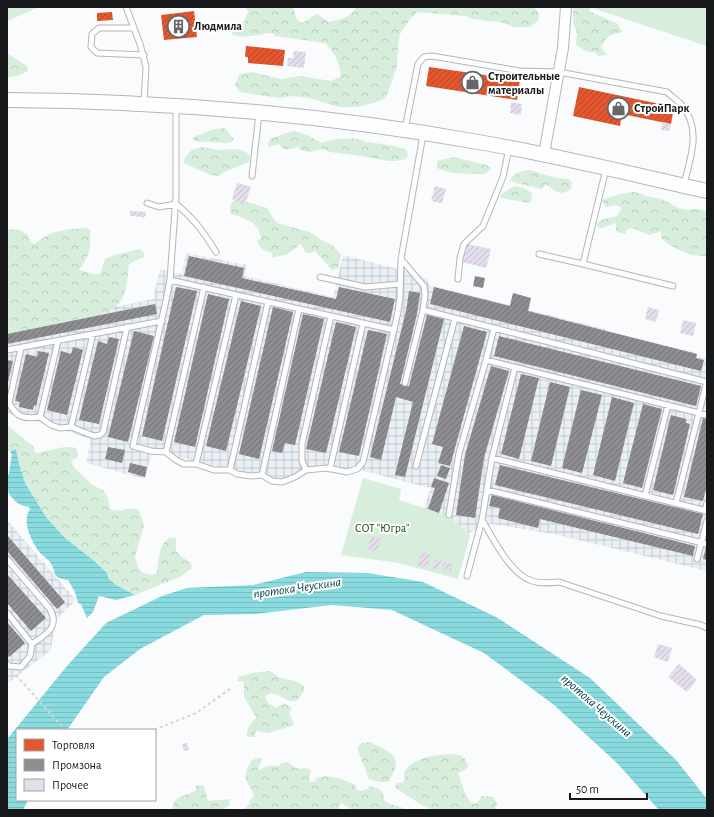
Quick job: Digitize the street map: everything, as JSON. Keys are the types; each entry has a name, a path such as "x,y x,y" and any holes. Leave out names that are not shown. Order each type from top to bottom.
{"main road":[{"path":"7,100 176,105 260,112 404,130 544,154 707,191"}],"street":[{"path":"544,154 563,48 566,7"}],"lane":[{"path":"126,7 144,55 146,67 144,103"},
{"path":"134,28 99,28 92,34 91,46 97,53 144,55"},
{"path":"404,130 418,64 424,57 432,56 520,71 558,72 667,92 681,104 691,121 694,141 684,186"},
{"path":"176,105 176,204 170,280 133,446 151,451 166,452 184,464 196,464 214,470 230,470 237,474 262,476 272,481 282,482 295,478 306,470 330,468 346,472 357,469 363,462 399,304 401,259 423,133"},
{"path":"252,176 260,112"},
{"path":"458,279 460,258 464,244 483,226 503,177 509,147"},
{"path":"583,264 606,168"},
{"path":"147,203 159,207 176,204 192,217 206,235 216,252"},
{"path":"539,254 674,286"},
{"path":"401,259 424,286 425,295 423,310 405,383"},
{"path":"320,277 365,287 400,284"},
{"path":"170,280 394,330"},
{"path":"166,452 204,287"},
{"path":"196,464 236,294"},
{"path":"230,470 268,302"},
{"path":"262,476 299,309"},
{"path":"423,310 707,382 676,503"},
{"path":"306,470 302,461 302,444 331,316"},
{"path":"416,466 455,318"},
{"path":"7,350 162,321"},
{"path":"330,468 363,323"},
{"path":"21,348 9,403 13,411 20,416 29,418 40,417 51,425 60,428 71,427 94,436 100,435 103,432 127,327"},
{"path":"448,515 459,453 494,328"},
{"path":"71,427 94,334"},
{"path":"40,417 58,341"},
{"path":"486,360 707,415"},
{"path":"467,576 482,520 492,458 515,367"},
{"path":"645,496 668,405"},
{"path":"492,458 706,511 707,503"},
{"path":"487,490 707,544"},
{"path":"482,520 507,559 519,574 531,581 545,583 559,582 661,616 702,625 707,628"},
{"path":"698,559 707,521"},
{"path":"7,559 50,609 53,615 54,624 48,633 32,644 30,656 21,667 8,665"},
{"path":"7,613 32,644"}],"path":[{"path":"8,665 64,729"},
{"path":"156,729 196,713 230,689"}],"shaded area":[{"path":"186,253 247,265 244,276 333,297 343,255 414,273 427,279 429,285 509,305 513,293 531,298 529,310 605,329 605,331 697,353 697,357 707,358 707,571 554,534 491,524 469,533 442,514 425,509 430,488 364,471 327,466 283,482 152,451 145,479 86,463 91,439 7,413 7,329 153,299 160,269 182,274"},
{"path":"7,520 76,600 55,621 51,650 7,684"}],"green space":[{"path":"7,7 39,7 7,21"},
{"path":"246,7 293,7 297,20 302,23 317,14 329,22 345,18 357,7 534,7 538,12 539,17 538,21 530,27 514,27 500,22 472,19 466,16 417,12 410,19 400,34 397,67 387,95 382,100 359,107 339,107 309,98 293,96 279,98 240,92 235,84 240,74 252,72 281,79 300,76 331,81 340,77 340,68 336,58 325,43 275,36 272,33 248,36 233,35 232,32 243,25 248,11"},
{"path":"573,7 591,7 589,11 618,24 622,32 610,36 602,46 600,46 607,55 598,56 595,52 587,52 576,45 577,32 573,24"},
{"path":"589,7 707,7 707,46 704,45"},
{"path":"7,53 27,66 28,71 20,75 7,78"},
{"path":"224,128 234,139 231,142 194,141 193,139 195,136 215,129"},
{"path":"294,131 307,135 321,143 351,139 392,146 407,150 408,156 405,159 388,161 330,152 322,149 310,152 300,150 299,147 285,149 279,144 269,147 268,145 270,139"},
{"path":"201,147 218,150 235,149 246,152 250,157 249,162 224,172 219,176 210,175 184,163 185,157 189,152"},
{"path":"454,157 486,165 491,168 485,174 472,174 454,173 437,168 437,161"},
{"path":"529,170 553,177 568,179 572,182 571,189 561,193 555,191 546,184 542,189 510,181 513,176 518,173"},
{"path":"514,186 524,188 532,193 531,203 501,198 500,195"},
{"path":"633,192 662,199 675,207 700,209 707,212 707,256 688,254 676,249 661,238 661,231 650,235 632,228 626,230 626,234 619,233 616,230 616,223 602,228 597,227 597,223 601,220 617,216 622,208 616,205 606,207 602,200 620,194"},
{"path":"235,200 267,208 278,223 312,233 323,241 332,245 341,254 338,268 332,270 315,251 306,253 301,244 287,254 272,258 272,253 262,249 258,243 257,240 261,239 258,228 246,219 231,214 230,206"},
{"path":"86,228 90,230 90,247 88,256 79,270 93,274 100,274 105,259 140,249 144,253 143,257 129,264 126,289 123,298 113,308 101,314 68,323 7,335 7,229 20,230 28,235 31,243 35,244 47,235 59,231"},
{"path":"7,425 34,447 35,453 66,447 76,448 78,454 77,458 71,460 73,466 92,485 103,490 108,498 110,509 118,511 131,509 139,510 144,525 135,557 138,567 143,573 152,575 157,573 158,562 163,544 166,540 171,538 176,538 176,551 179,555 191,563 192,568 180,577 135,595 116,585 109,579 107,573 65,538 46,517 25,483 16,449 7,452"},
{"name":"СОТ \"Югра\"","path":"363,478 401,489 399,500 442,514 469,533 470,536 458,579 399,563 341,555"},
{"path":"268,671 279,677 300,683 305,688 300,697 295,701 291,701 276,694 270,693 265,696 271,705 277,708 283,703 292,709 289,712 294,725 268,733 256,731 255,737 247,737 249,727 256,717 244,697 244,682 238,681 238,677"},
{"path":"370,742 394,756 396,761 395,766 388,782 379,782 369,779 357,748 362,743"},
{"path":"449,754 462,756 467,762 468,766 464,771 458,773 465,794 472,804 477,803 482,796 493,797 497,803 495,810 433,810 420,804 396,788 395,785 403,782 405,778 404,772 413,763 424,758"},
{"path":"258,758 262,759 257,771 267,766 279,766 281,763 288,762 295,768 305,768 311,770 309,779 310,782 316,781 315,779 320,777 330,776 354,784 357,790 360,791 368,789 370,786 379,789 383,793 384,800 388,803 409,810 353,810 341,803 339,807 340,810 243,810 248,806 251,798 254,797 246,779 247,771 251,762"},
{"path":"196,785 202,785 204,787 208,801 230,799 229,806 221,810 173,810 175,801 178,798 196,790"}],"water":[{"path":"16,449 25,483 46,517 65,538 107,573 109,579 116,585 135,595 116,600 99,596 93,612 87,618 81,604 78,603 75,592 68,580 56,576 50,562 41,554 34,544 27,526 30,509 29,507 15,501 8,492 7,475 9,474 12,455 10,451"},
{"name":"протока Чеускина","path":"306,572 368,573 423,582 496,617 590,678 676,760 707,799 707,810 659,810 618,764 554,705 484,653 392,610 332,605 255,614 204,615 140,649 104,677 68,729 16,729 16,801 28,801 23,810 7,810 8,738 67,666 106,623 162,596 187,588 253,585"}],"building: Торговля":[{"name":"Людмила","path":"194,11 197,37 164,40 161,15"},
{"path":"112,12 113,20 97,21 97,13"},
{"path":"246,46 285,50 283,66 248,63 248,57 245,57"},
{"path":"429,67 520,80 517,100 426,86"},
{"path":"579,87 674,107 671,124 622,114 620,126 573,116"}],"building: Промзона":[{"path":"189,256 244,268 242,278 336,299 339,287 395,299 390,322 184,276"},
{"path":"475,276 485,278 483,288 473,286"},
{"path":"176,287 197,291 162,441 142,436"},
{"path":"434,287 510,306 513,293 531,298 528,311 697,354 696,358 704,360 701,371 430,304"},
{"path":"409,291 420,293 417,314 400,384 409,386 427,315 444,319 405,477 395,475 413,402 396,397 381,460 370,457 406,311"},
{"path":"208,294 229,299 195,447 174,442"},
{"path":"241,301 261,306 226,451 206,446"},
{"path":"155,304 157,314 7,344 7,334"},
{"path":"273,307 293,312 259,459 239,454"},
{"path":"303,314 324,319 295,445 285,443 282,453 272,451"},
{"path":"336,322 356,327 326,453 306,449"},
{"path":"464,326 487,332 450,466 438,463 443,447 432,444"},
{"path":"368,330 387,334 359,456 339,452"},
{"path":"134,331 154,336 128,442 108,437"},
{"path":"499,336 701,386 696,406 494,356"},
{"path":"109,337 119,339 99,424 79,420 98,341 107,344"},
{"path":"73,347 83,350 67,415 47,410 61,351 71,354"},
{"path":"38,351 49,353 36,406 34,405 33,410 19,407 20,402 15,401 26,354 37,357"},
{"path":"7,360 13,361 8,382 7,382"},
{"path":"491,366 509,371 484,458 475,518 456,515 465,455"},
{"path":"521,374 539,378 519,459 501,454"},
{"path":"550,382 570,387 551,466 531,461"},
{"path":"581,390 602,395 582,473 562,468"},
{"path":"612,397 634,403 615,481 593,475"},
{"path":"643,404 662,409 642,488 623,483"},
{"path":"671,415 686,419 686,423 690,424 673,495 653,490"},
{"path":"703,418 707,419 707,485 703,501 684,497"},
{"path":"108,447 125,450 122,463 105,459"},
{"path":"130,463 147,467 145,477 128,472"},
{"path":"441,465 450,468 446,479 437,476"},
{"path":"500,465 703,514 698,534 495,485"},
{"path":"434,478 449,483 439,513 428,509 435,488 431,487"},
{"path":"492,495 695,546 693,556 540,519 538,528 498,518 500,508 489,506"},
{"path":"7,535 65,602 57,609 7,551"},
{"path":"707,547 707,560 703,559"},
{"path":"7,574 46,618 31,631 7,603"},
{"path":"7,622 25,643 9,657 7,654"}],"building: Прочее":[{"path":"294,51 306,52 304,68 287,66 288,58 293,58"},
{"path":"511,102 522,104 521,115 510,113"},
{"path":"663,122 671,124 669,131 661,130"},
{"path":"237,183 251,187 245,204 232,199"},
{"path":"435,186 446,189 442,203 431,201"},
{"path":"130,211 146,212 145,217 130,216"},
{"path":"467,244 491,249 486,268 462,262"},
{"path":"648,307 659,310 656,322 645,319"},
{"path":"683,320 696,323 693,336 680,333"},
{"path":"371,536 381,539 377,552 367,549"},
{"path":"422,552 431,555 427,568 417,565"},
{"path":"436,559 441,561 437,570 432,568"},
{"path":"443,562 453,564 451,571 442,569"},
{"path":"658,644 672,648 668,662 654,657"},
{"path":"679,664 697,680 687,692 668,677"},
{"path":"187,743 189,750 184,751 182,744"}],"place":[{"name":"Людмила","path":"179,26"},
{"name":"Строительные материалы","path":"473,83"},
{"name":"СтройПарк","path":"618,108"}]}
